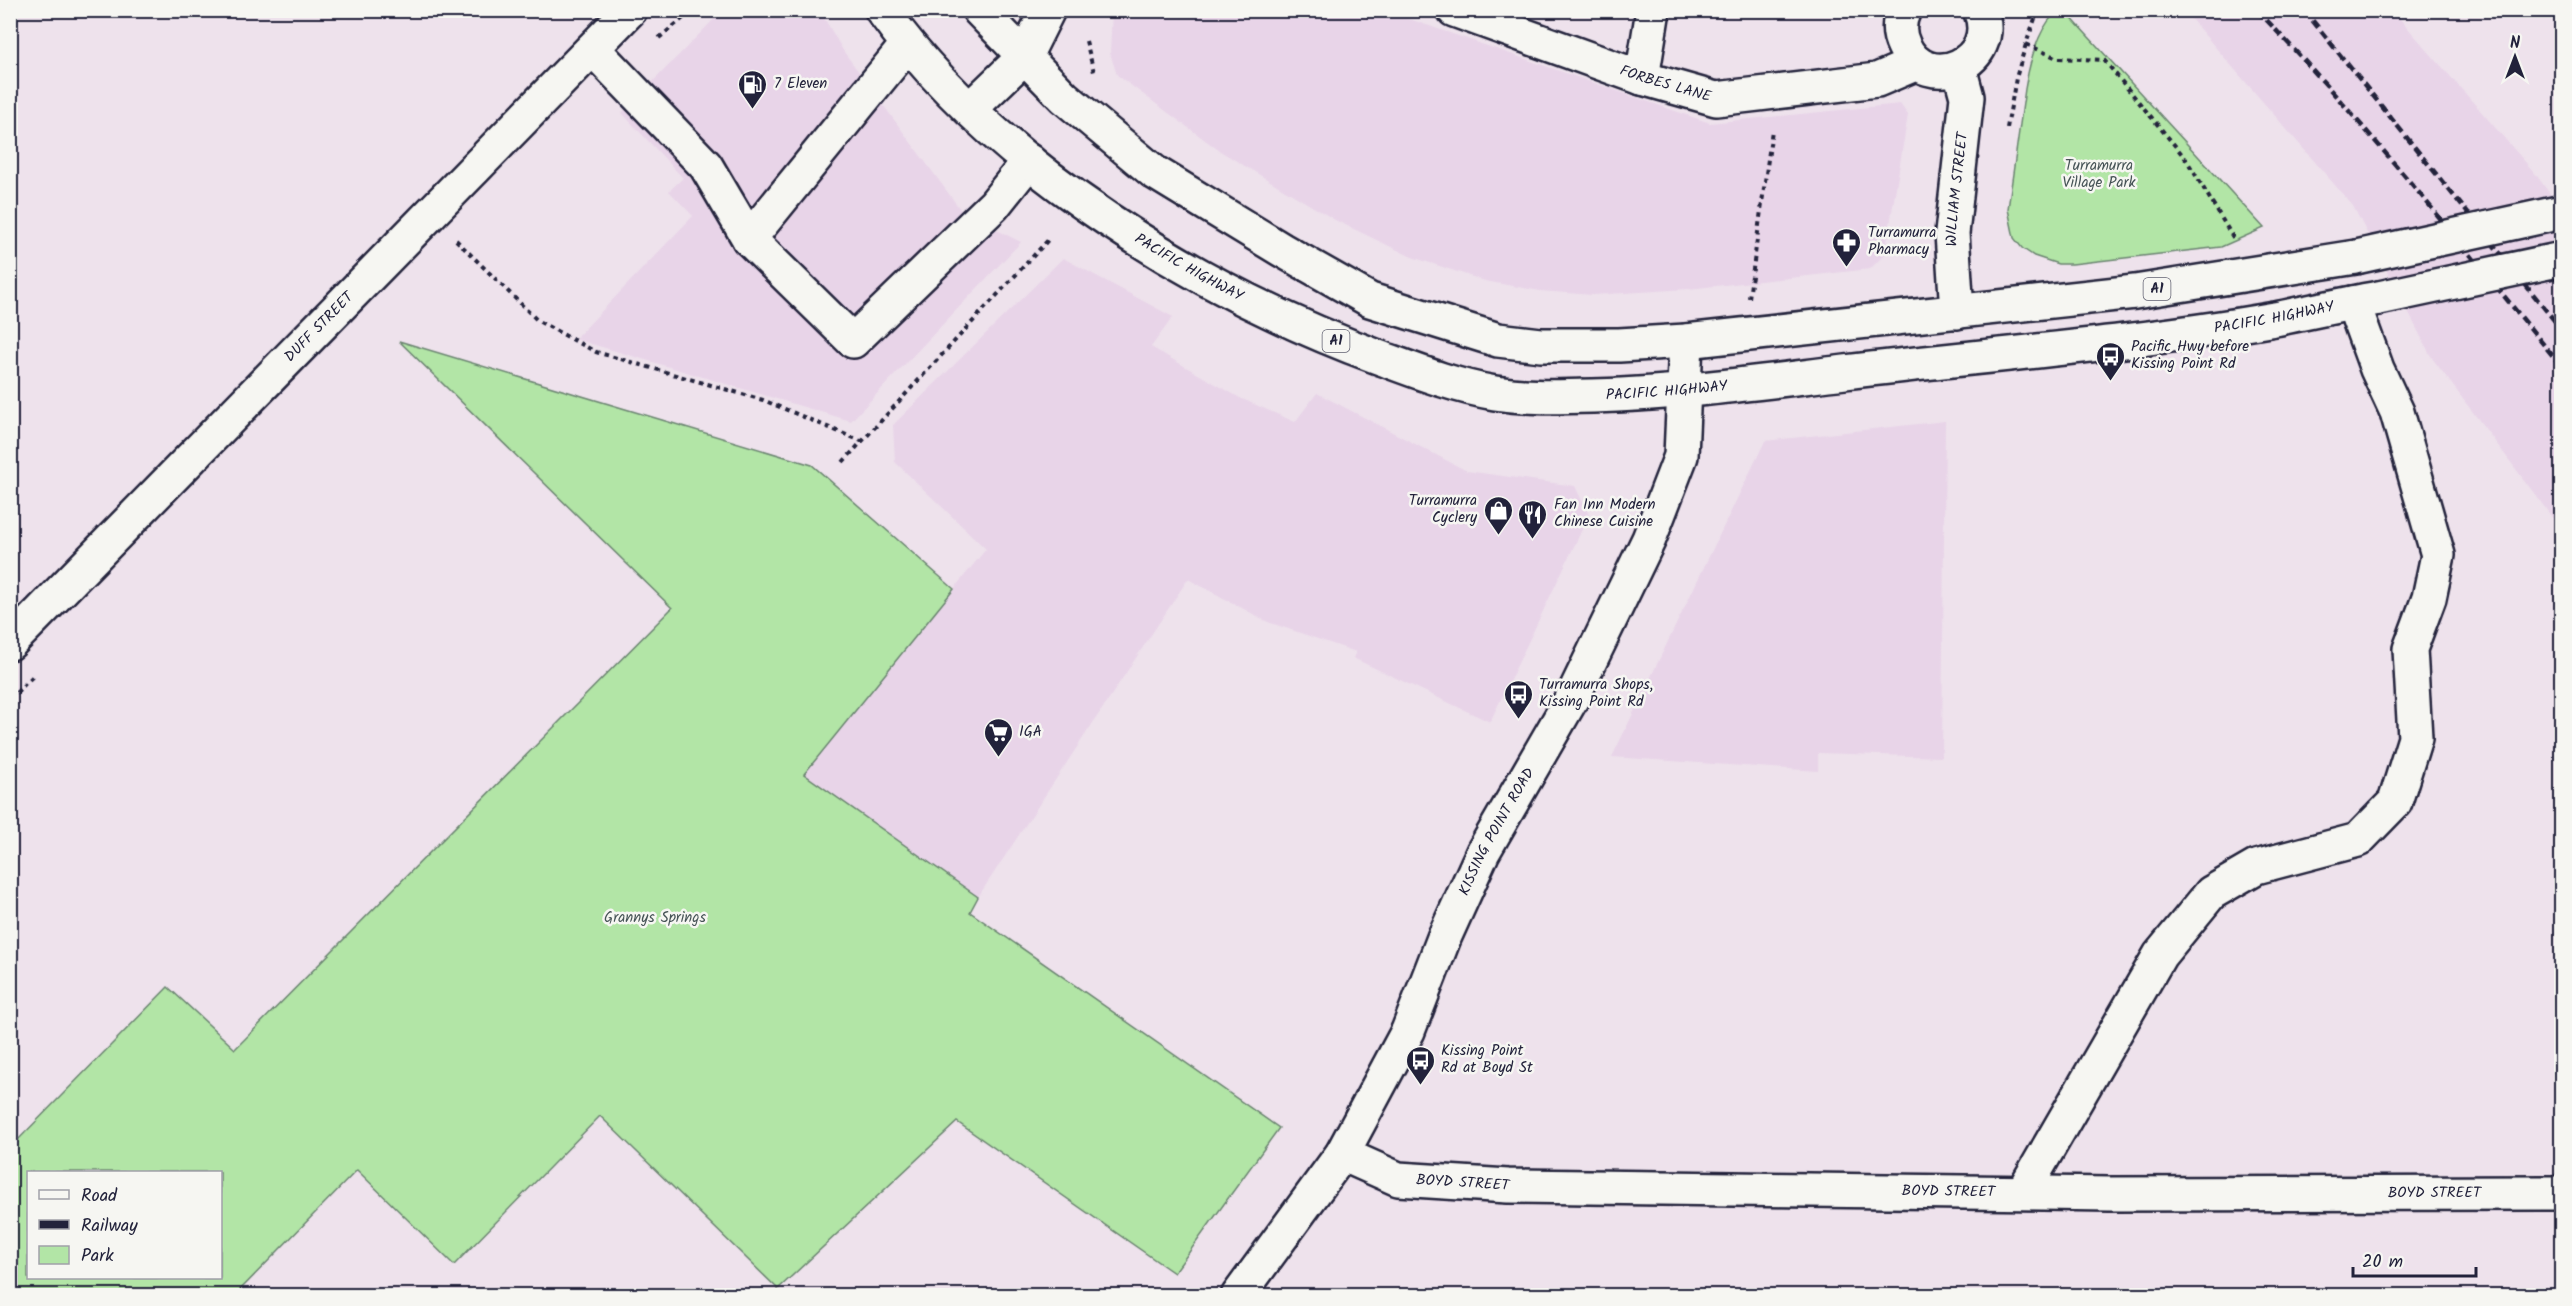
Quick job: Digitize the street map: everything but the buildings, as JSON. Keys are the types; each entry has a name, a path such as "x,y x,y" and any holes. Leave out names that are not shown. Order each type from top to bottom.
{"main road":[{"name":"DUFF STREET","path":"10,643 630,10"},
{"name":"PACIFIC HIGHWAY","path":"882,10 907,45 970,109 1029,161 1128,232 1262,309 1352,347 1442,380 1494,393 1537,397 1685,391 2090,344 2272,319 2562,259"},
{"name":"A1","path":"979,10 1064,97 1154,172 1282,250 1370,300 1498,340 1541,345 1619,345 1686,341 2135,292 2356,257 2562,212"},
{"path":"970,109 1025,56 1048,10"},
{"name":"FORBES LANE","path":"1454,10 1642,78 1716,99 1877,80 1917,63"},
{"path":"1642,78 1653,10"},
{"path":"1904,10 1899,30 1902,43 1917,63 1937,71 1959,67 1978,52 1985,30 1980,10"},
{"path":"749,240 907,45"},
{"path":"593,49 706,166 749,240 854,341 994,205 1029,161"},
{"name":"WILLIAM STREET","path":"1958,312 1952,233 1967,98 1959,67"},
{"path":"2023,1192 2160,955 2211,893 2256,867 2358,840 2395,802 2415,738 2410,649 2429,598 2438,555 2397,412 2377,369 2366,300"},
{"name":"KISSING POINT ROAD","path":"1238,1296 1342,1154 1408,1030 1444,938 1483,852 1572,698 1649,539 1681,456 1686,341"},
{"name":"BOYD STREET","path":"1342,1154 1398,1179 1508,1186 2023,1192 2562,1193"}],"path":[{"path":"2007,128 2016,78 2038,10"},
{"path":"1086,41 1097,82"},
{"path":"2026,44 2057,58 2104,60 2186,159 2240,250"},
{"path":"1749,299 1777,93"},
{"path":"456,240 538,321 596,352 763,400 861,441"},
{"path":"843,462 1048,240"}],"shaded area":[{"path":"722,11 820,11 844,52 963,213 1021,242 851,421 575,339 693,216 669,191 683,178 622,113"},
{"path":"1112,11 1386,11 1710,123 1900,104 1908,115 1885,254 1870,269 1688,289 1593,295 1540,291 1485,281 1412,257 1335,220 1220,151 1117,75 1110,53"},
{"path":"2184,11 2393,11 2534,172 2561,209 2561,529 2432,358 2353,206"},
{"path":"1063,258 1173,317 1151,347 1240,398 1295,422 1317,393 1467,471 1575,486 1589,515 1490,722 1353,658 1356,652 1268,622 1188,579 978,897 804,774 986,549 895,462 893,425"},
{"path":"1945,421 1942,757 1818,753 1818,771 1612,757 1765,441"}],"green space":[{"name":"Turramurra Village Park","path":"2059,10 2065,11 2264,228 2221,247 2072,264 2058,264 2034,256 2022,248 2014,238 2008,209 2025,89 2040,36 2045,26"},
{"name":"Grannys Springs","path":"399,341 812,465 954,589 804,774 978,897 970,912 1279,1128 1174,1273 957,1122 778,1289 600,1116 454,1265 357,1170 235,1295 11,1295 11,1147 168,987 235,1049 672,608"}],"railway":[{"path":"2257,10 2375,141 2562,367"},
{"path":"2304,10 2562,330"}],"place":[{"name":"7 Eleven","path":"753,110"},
{"name":"Turramurra Pharmacy","path":"1847,268"},
{"name":"Pacific Hwy before Kissing Point Rd","path":"2110,382"},
{"name":"Turramurra Cyclery","path":"1498,536"},
{"name":"Fan Inn Modern Chinese Cuisine","path":"1533,540"},
{"name":"Turramurra Shops, Kissing Point Rd","path":"1518,720"},
{"name":"IGA","path":"998,758"},
{"name":"Kissing Point Rd at Boyd St","path":"1420,1086"}]}
